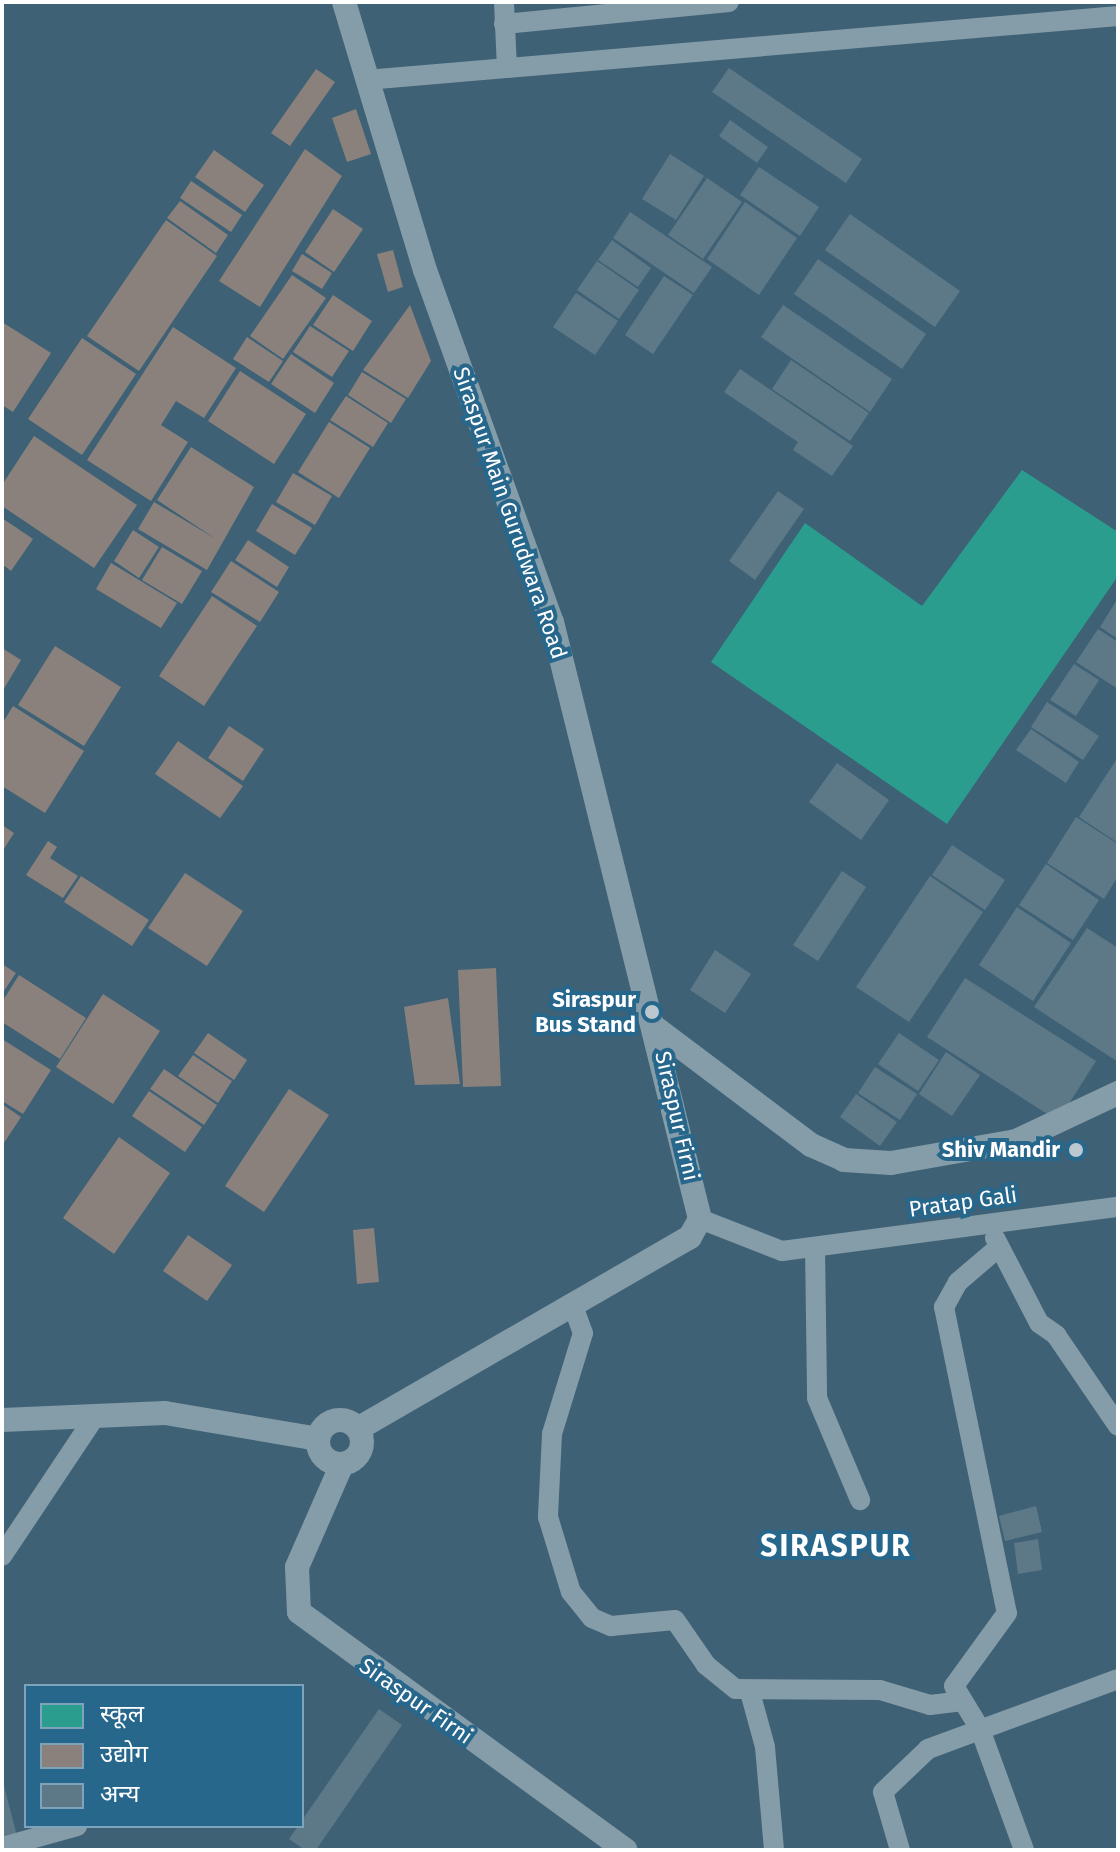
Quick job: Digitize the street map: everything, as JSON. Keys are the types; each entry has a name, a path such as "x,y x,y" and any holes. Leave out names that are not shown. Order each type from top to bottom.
{"street":[{"name":"Siraspur Main Gurudwara Road","path":"344,2 425,270 552,622 657,1029"},
{"path":"504,2 507,68"},
{"path":"504,24 729,2"},
{"path":"366,80 1118,16"},
{"name":"Siraspur Firni","path":"657,1029 811,1145 844,1160 891,1163 1016,1141 1118,1093"},
{"name":"Siraspur Firni","path":"657,1029 700,1219"},
{"name":"Pratap Gali","path":"700,1219 763,1247 815,1247 1118,1207"},
{"path":"318,1439 335,1420 359,1428 690,1237 700,1219"},
{"path":"988,1224 1039,1323 1056,1335 1118,1426"},
{"path":"815,1247 817,1398 860,1500"},
{"path":"999,1247 958,1282 944,1307 1007,1613 957,1678 961,1701 980,1729 1024,1850"},
{"path":"572,1303 583,1333 552,1434 547,1492 571,1592 601,1624 675,1620 714,1674 750,1692 880,1690 930,1705 961,1701"},
{"path":"2,1420 165,1413 318,1439"},
{"path":"2,1556 96,1415"},
{"path":"318,1439 321,1454 342,1464 361,1451 359,1428"},
{"name":"Siraspur Firni","path":"342,1464 297,1567 299,1612 625,1850"},
{"path":"900,1850 885,1787 931,1747 1118,1679"},
{"path":"750,1692 765,1747 774,1850"},
{"path":"2,1847 70,1828"}],"building: स्कूल":[{"path":"1022,470 1118,532 1118,576 947,824 711,662 805,523 922,606"}],"building: उद्योग":[{"path":"316,69 335,82 290,146 271,133"},
{"path":"356,109 371,154 347,162 332,118"},
{"path":"305,149 342,176 260,307 219,281"},
{"path":"214,150 264,185 245,212 195,177"},
{"path":"191,181 242,215 231,232 180,198"},
{"path":"180,201 228,235 216,253 167,218"},
{"path":"333,209 363,229 334,272 305,252"},
{"path":"166,220 217,256 139,371 87,336"},
{"path":"393,250 403,287 388,292 377,254"},
{"path":"302,254 332,273 322,289 292,271"},
{"path":"292,275 326,298 283,359 250,336"},
{"path":"333,295 372,321 353,351 313,325"},
{"path":"410,305 431,361 408,398 363,370"},
{"path":"2,322 51,353 13,412 2,405"},
{"path":"310,326 349,351 332,377 293,352"},
{"path":"173,327 236,368 204,418 176,401 161,425 188,442 151,501 87,460"},
{"path":"247,337 283,361 269,382 233,359"},
{"path":"82,338 136,374 82,455 28,419"},
{"path":"291,354 334,383 315,413 271,384"},
{"path":"240,371 306,414 274,464 208,421"},
{"path":"362,372 406,399 391,423 348,395"},
{"path":"346,396 388,423 373,447 330,420"},
{"path":"329,422 370,448 339,498 298,472"},
{"path":"34,436 137,505 94,568 2,506 2,485"},
{"path":"191,447 254,487 207,570 138,529 154,502 216,539 157,500"},
{"path":"293,473 332,496 315,525 276,502"},
{"path":"272,504 312,528 295,555 256,531"},
{"path":"2,518 33,539 11,571 2,564"},
{"path":"133,530 159,547 139,578 114,561"},
{"path":"248,540 289,567 277,587 235,560"},
{"path":"162,547 202,571 182,604 142,580"},
{"path":"231,561 279,592 260,622 211,592"},
{"path":"111,563 177,603 161,628 96,589"},
{"path":"212,596 257,626 204,706 159,676"},
{"path":"55,646 121,687 84,746 18,705"},
{"path":"2,648 21,660 2,692"},
{"path":"13,706 84,751 45,813 2,786 2,724"},
{"path":"229,726 264,749 243,781 208,758"},
{"path":"178,741 243,786 220,818 155,774"},
{"path":"2,825 14,833 2,852"},
{"path":"48,841 57,847 50,858 78,876 63,898 26,875"},
{"path":"185,873 243,911 207,966 148,928"},
{"path":"81,876 149,920 132,946 64,902"},
{"path":"2,964 16,973 2,994"},
{"path":"496,968 501,1086 463,1087 458,970"},
{"path":"19,975 86,1018 60,1059 2,1022 2,1002"},
{"path":"103,994 160,1031 113,1104 56,1067"},
{"path":"448,998 460,1084 415,1085 404,1007"},
{"path":"208,1033 247,1060 234,1080 194,1053"},
{"path":"2,1039 51,1070 23,1114 2,1101"},
{"path":"193,1055 232,1081 218,1103 178,1076"},
{"path":"164,1069 217,1105 204,1125 150,1089"},
{"path":"289,1089 329,1115 264,1212 225,1186"},
{"path":"149,1091 202,1127 185,1152 132,1116"},
{"path":"2,1104 21,1117 2,1146"},
{"path":"119,1137 170,1173 114,1254 63,1218"},
{"path":"374,1228 379,1282 357,1284 353,1230"},
{"path":"188,1235 232,1265 207,1301 163,1271"}],"building: अन्य":[{"path":"729,68 862,159 846,183 712,92"},
{"path":"730,120 768,147 757,163 719,136"},
{"path":"670,154 704,176 676,220 642,199"},
{"path":"759,167 819,207 800,236 740,195"},
{"path":"707,178 742,202 703,259 668,235"},
{"path":"745,202 797,238 759,295 707,259"},
{"path":"630,212 712,267 694,293 613,238"},
{"path":"850,214 960,291 935,327 825,250"},
{"path":"612,240 651,268 638,287 598,260"},
{"path":"818,259 926,334 902,369 794,294"},
{"path":"597,261 639,290 619,319 577,290"},
{"path":"664,276 693,295 653,354 625,335"},
{"path":"576,293 618,321 595,355 553,327"},
{"path":"783,305 892,379 870,412 761,337"},
{"path":"791,360 869,413 850,441 772,389"},
{"path":"740,369 853,446 832,476 793,450 798,442 724,392"},
{"path":"778,491 804,509 755,580 729,561"},
{"path":"1118,598 1118,639 1100,627"},
{"path":"1098,629 1118,642 1118,689 1076,662"},
{"path":"1074,664 1099,680 1076,716 1050,700"},
{"path":"1047,702 1099,736 1083,760 1031,727"},
{"path":"1031,729 1079,762 1066,783 1016,750"},
{"path":"1118,757 1118,843 1079,817"},
{"path":"837,763 889,800 861,840 809,802"},
{"path":"1076,817 1118,844 1118,876 1104,899 1047,863"},
{"path":"952,845 1005,880 985,910 932,875"},
{"path":"1046,864 1099,900 1073,940 1019,905"},
{"path":"842,871 866,887 818,961 793,945"},
{"path":"930,876 983,912 909,1022 856,987"},
{"path":"1017,907 1071,943 1033,1001 979,965"},
{"path":"1087,928 1118,948 1118,1062 1034,1007"},
{"path":"715,950 751,974 725,1013 690,990"},
{"path":"965,978 1096,1061 1058,1121 927,1037"},
{"path":"899,1033 939,1060 918,1091 878,1064"},
{"path":"946,1052 980,1075 952,1116 919,1094"},
{"path":"875,1067 917,1094 900,1120 858,1093"},
{"path":"856,1094 897,1122 880,1146 840,1117"},
{"path":"1036,1506 1042,1532 1005,1541 999,1516"},
{"path":"1038,1539 1042,1570 1018,1574 1014,1543"},
{"path":"379,1709 402,1725 316,1850 305,1850 289,1839 297,1828 304,1828 304,1817"},
{"path":"2,1778 17,1836 2,1839"}],"place":[{"name":"Siraspur Bus Stand","path":"652,1012"},
{"name":"Shiv Mandir","path":"1076,1150"}],"district":[{"name":"SIRASPUR","path":"836,1546"}]}
